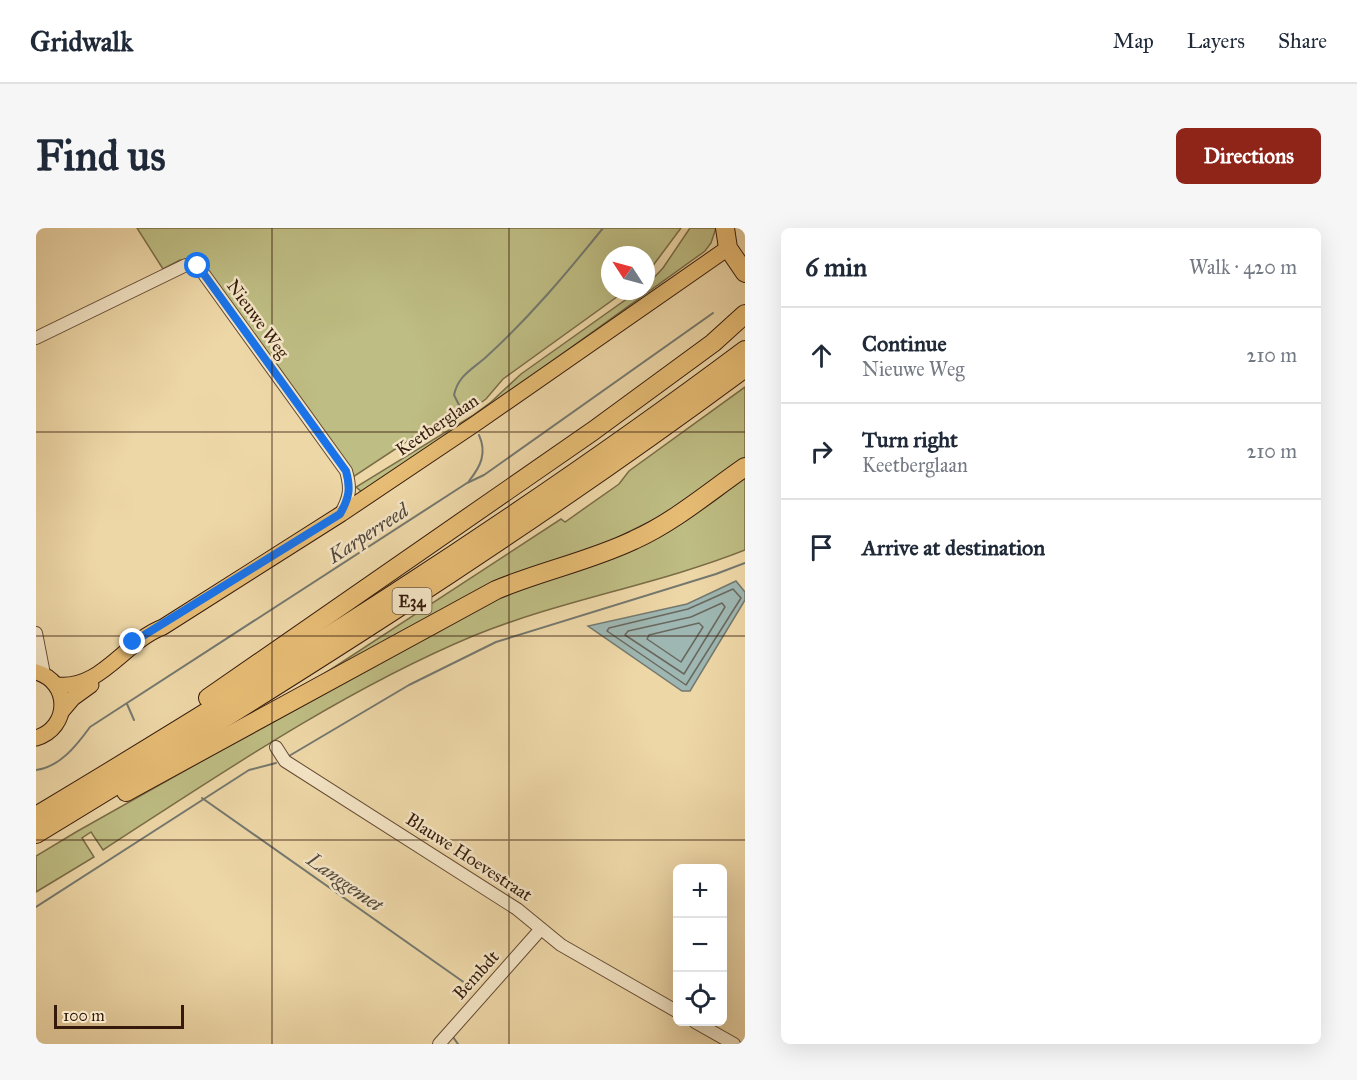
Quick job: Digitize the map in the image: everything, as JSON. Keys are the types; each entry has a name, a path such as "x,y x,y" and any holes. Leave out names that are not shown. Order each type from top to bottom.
{"highway":[{"path":"725,228 728,248 745,273"},
{"path":"136,755 152,735 340,608 583,438 713,343 745,314"},
{"name":"E34","path":"36,816 268,676 496,528 745,351"},
{"name":"E34","path":"36,834 412,601 589,482 745,369"},
{"path":"67,815 88,813 496,590 532,575 634,541 668,522 745,467"}],"main road":[{"name":"Keetberglaan","path":"36,738 53,729 62,711 73,698 132,658 163,627 340,514 728,248"},
{"name":"Keetberglaan","path":"57,685 71,686 82,683 114,663 146,633 163,627"},
{"path":"40,673 57,685 62,697 62,711"}],"street":[{"name":"Nieuwe Weg","path":"36,338 186,265 198,266 346,471 350,487 348,501 340,514"},
{"path":"36,633 40,673"},
{"name":"Blauwe Hoevestraat","path":"276,747 285,761 517,909 533,921 540,930 673,1009"},
{"name":"Bembdt","path":"439,1044 540,930"},
{"path":"702,1026 734,1044"}],"shaded area":[{"path":"137,228 681,228 655,263 655,246 601,246 601,300 613,300 503,379 486,399 452,423 415,436 353,477 200,261 180,260 163,269"},
{"path":"690,228 716,228 711,243 705,251 655,287 655,276"},
{"path":"625,300 637,300 508,393 362,492 356,487 472,416 521,374"},
{"path":"745,387 745,461 670,514 284,700 561,519 565,522 619,484 629,471"},
{"path":"745,475 745,550 678,573 506,623 425,658 330,707 103,850 91,832 82,838 94,857 36,892 36,856 76,832 479,605"}],"water":[{"path":"736,581 745,592 745,600 690,691 682,691 588,626 687,604"}],"waterway":[{"path":"464,415 454,395 462,378 532,311 603,228"},
{"name":"Karperreed","path":"36,770 53,765 60,760 74,748 90,727 467,483 484,475 713,313"},
{"path":"469,481 482,459 479,435"},
{"path":"289,756 409,685 496,642 745,563"},
{"name":"Langgemet","path":"127,704 134,720"},
{"path":"36,907 249,770 276,763"},
{"name":"Langgemet","path":"202,798 472,988"},
{"name":"Langgemet","path":"453,1037 458,1044"}],"route":[{"path":"133,642 146,633 163,627 340,514 348,501 350,487 346,471 198,266"}]}
